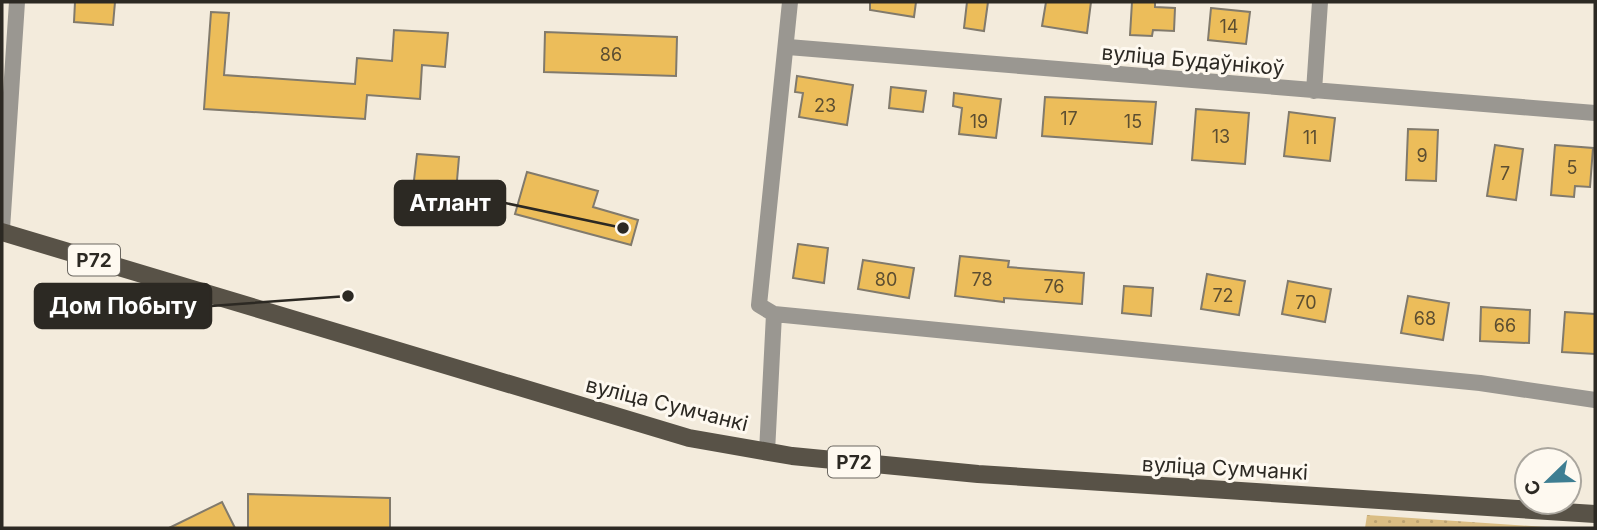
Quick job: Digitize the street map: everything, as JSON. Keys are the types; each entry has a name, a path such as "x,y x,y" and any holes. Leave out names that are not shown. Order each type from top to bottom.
{"main road":[{"name":"вуліца Сумчанкі","path":"2,230 689,438 767,452 1033,478 1595,514"}],"street":[{"path":"2,230 17,2"},
{"path":"790,2 788,47 759,305 774,314 1480,383 1595,400"},
{"path":"1314,91 1320,2"},
{"name":"вуліца Будаўнікоў","path":"788,47 1595,113"},
{"path":"767,452 774,314"}],"shaded area":[{"path":"1367,515 1560,528 1365,528"}],"building":[{"path":"75,2 115,2 113,25 74,22"},
{"path":"870,2 916,2 914,17 870,10"},
{"path":"967,2 988,2 984,31 964,28"},
{"path":"1046,2 1091,2 1087,33 1042,26"},
{"path":"1132,2 1155,2 1155,7 1175,8 1174,31 1153,30 1152,36 1130,35"},
{"path":"1211,8 1250,12 1246,44 1208,40"},
{"path":"211,12 229,13 224,75 355,84 357,58 392,61 394,30 448,33 445,67 422,65 420,99 367,95 365,119 204,109"},
{"path":"545,32 677,37 676,76 544,72"},
{"path":"797,76 853,85 847,125 799,117 803,93 795,92"},
{"path":"891,87 926,91 923,112 889,108"},
{"path":"954,93 1001,99 996,138 959,134 962,108 953,106"},
{"path":"1045,97 1156,102 1152,144 1042,136"},
{"path":"1196,109 1249,113 1245,164 1192,160"},
{"path":"1289,112 1335,118 1330,161 1284,156"},
{"path":"1408,129 1438,130 1436,181 1406,180"},
{"path":"1495,145 1523,149 1516,200 1487,196"},
{"path":"1555,145 1593,148 1590,187 1575,186 1574,197 1551,195"},
{"path":"417,154 459,157 456,192 413,189"},
{"path":"527,172 598,191 593,207 638,220 631,245 515,214"},
{"path":"798,244 828,248 824,283 793,278"},
{"path":"960,256 1009,261 1008,267 1084,273 1082,304 1004,298 1004,302 955,296"},
{"path":"863,260 914,268 909,298 858,289"},
{"path":"1207,274 1245,281 1239,315 1201,309"},
{"path":"1288,281 1331,289 1325,322 1282,314"},
{"path":"1124,286 1153,288 1151,316 1122,313"},
{"path":"1408,296 1449,303 1443,340 1401,333"},
{"path":"1481,307 1530,310 1529,343 1480,341"},
{"path":"1565,312 1595,314 1595,354 1562,352"},
{"path":"248,494 390,498 390,528 248,528"},
{"path":"222,502 235,528 169,528"}],"place":[{"name":"Атлант","path":"623,228"},
{"name":"Дом Побыту","path":"348,296"}]}
